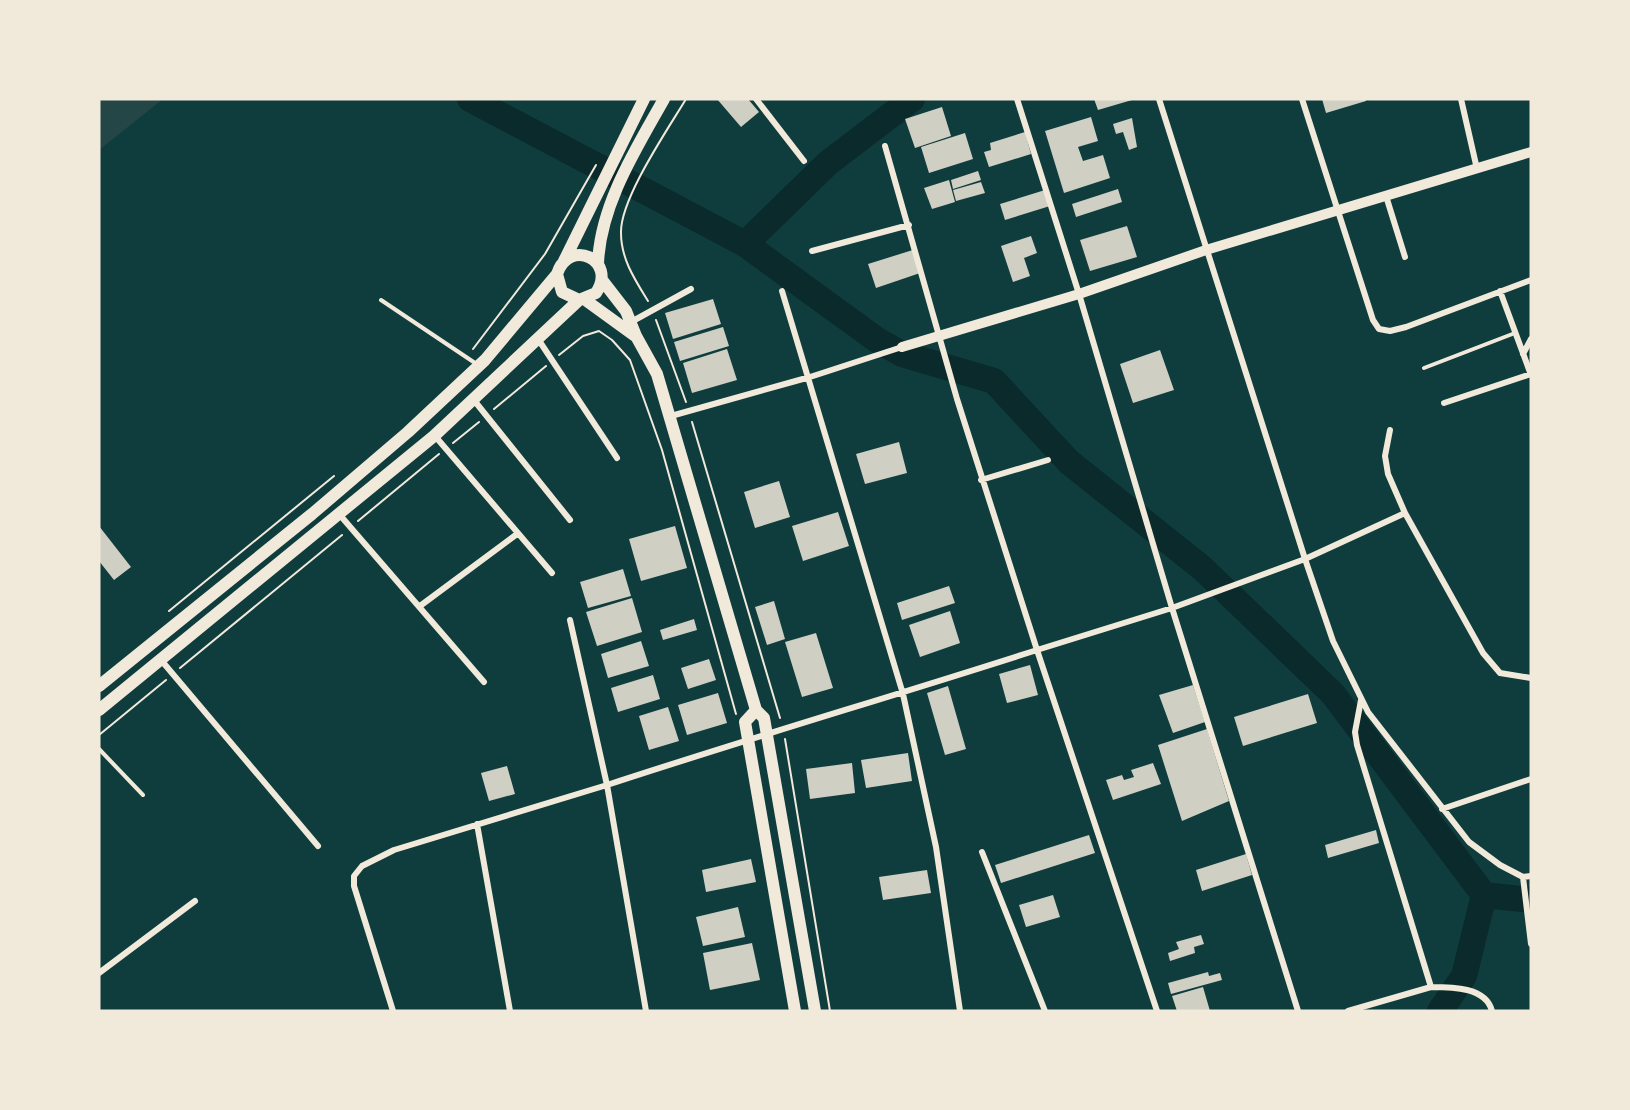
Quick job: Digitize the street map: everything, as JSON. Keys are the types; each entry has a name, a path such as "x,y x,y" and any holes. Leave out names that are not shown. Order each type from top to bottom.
{"main road":[{"path":"99,686 312,514 408,432 479,365 557,274 644,99"},
{"path":"664,99 643,136 604,220 599,240 598,264 602,280 614,294 657,374 756,710 764,718 815,1011"},
{"path":"564,261 570,256 585,255 598,264"},
{"path":"557,274 562,292 581,300 636,336"},
{"path":"99,710 434,436 581,300 596,293 602,280"},
{"path":"756,710 745,723 795,1011"}],"street":[{"path":"756,99 804,161"},
{"path":"1017,99 1079,294 1172,608 1298,1011"},
{"path":"1159,99 1305,559 1333,641 1360,700 1442,809 1483,854 1523,877 1531,876"},
{"path":"1302,99 1372,320 1379,329 1390,331 1406,327 1531,280"},
{"path":"1461,99 1477,169"},
{"path":"885,146 982,480 1157,1011"},
{"path":"671,416 810,377 1079,294 1206,250 1531,152"},
{"path":"1386,196 1406,257"},
{"path":"812,252 909,225"},
{"path":"630,322 691,289"},
{"path":"782,291 810,377 903,694 936,847 960,1011"},
{"path":"1444,404 1531,374 1500,291"},
{"path":"538,339 617,458"},
{"path":"1523,354 1531,339"},
{"path":"473,398 570,520"},
{"path":"1390,430 1386,466 1405,513 1492,665 1509,676 1531,678"},
{"path":"434,436 552,573"},
{"path":"982,480 1048,460"},
{"path":"393,1011 354,886 354,876 362,866 394,850 747,738 903,694 1172,608 1305,559 1405,513"},
{"path":"339,514 484,681"},
{"path":"420,606 517,534"},
{"path":"570,620 607,784 646,1011"},
{"path":"161,660 318,846"},
{"path":"1360,700 1355,732 1357,745 1431,987"},
{"path":"1442,809 1531,779"},
{"path":"477,824 510,1011"},
{"path":"982,852 1045,1011"},
{"path":"1523,877 1531,944"},
{"path":"99,973 195,901"},
{"path":"1348,1011 1431,987 1441,987 1469,991 1483,996 1490,1002 1492,1011"}],"lane":[{"path":"381,300 479,365"},
{"path":"1424,368 1515,333"},
{"path":"99,749 143,795"}],"path":[{"path":"627,204 686,99"},
{"path":"467,357 545,254 576,196 600,158"},
{"path":"99,735 552,361 583,336 599,331 612,340 630,360 662,450 736,708 736,719"},
{"path":"164,615 340,471"}],"shaded area":[{"path":"99,99 163,99 99,150"}],"building":[{"path":"717,99 748,99 759,112 741,127"},
{"path":"1094,99 1132,99 1132,100 1098,110"},
{"path":"1322,99 1366,99 1366,101 1326,113"},
{"path":"942,107 951,136 915,148 905,119"},
{"path":"1091,117 1098,141 1078,147 1083,161 1103,155 1110,178 1064,193 1045,131"},
{"path":"1132,118 1137,147 1129,150 1123,132 1116,134 1113,124"},
{"path":"1025,132 1031,154 989,167 984,152 991,150 990,143"},
{"path":"965,133 973,159 929,173 921,147"},
{"path":"978,171 981,180 953,189 951,180"},
{"path":"949,180 955,202 932,209 924,188"},
{"path":"981,182 985,193 956,201 953,190"},
{"path":"1118,189 1122,202 1076,217 1072,204"},
{"path":"1045,190 1050,206 1005,220 1000,204"},
{"path":"1127,226 1137,257 1090,271 1080,240"},
{"path":"1031,236 1037,253 1024,258 1030,276 1013,282 1001,246"},
{"path":"916,249 923,272 876,288 868,264"},
{"path":"713,299 721,324 673,339 665,313"},
{"path":"723,327 729,346 680,361 674,342"},
{"path":"727,349 737,380 692,393 683,363"},
{"path":"1160,350 1174,390 1133,403 1120,364"},
{"path":"899,442 907,473 865,484 856,454"},
{"path":"779,481 790,517 755,528 744,492"},
{"path":"838,512 849,546 803,561 792,526"},
{"path":"99,526 131,567 114,580 99,561"},
{"path":"675,526 687,568 641,581 629,539"},
{"path":"623,569 631,596 588,608 580,582"},
{"path":"949,586 955,603 902,620 897,603"},
{"path":"632,598 642,632 597,646 586,612"},
{"path":"774,601 785,639 767,645 755,607"},
{"path":"950,611 960,643 920,657 909,625"},
{"path":"694,619 697,630 663,640 660,630"},
{"path":"816,633 833,688 802,697 785,642"},
{"path":"641,641 649,666 608,678 601,654"},
{"path":"709,659 716,680 688,689 681,668"},
{"path":"1030,665 1038,695 1007,703 999,674"},
{"path":"653,675 660,699 618,712 611,688"},
{"path":"1193,685 1205,722 1173,733 1159,695"},
{"path":"948,686 966,749 945,755 927,693"},
{"path":"718,693 727,723 687,735 678,705"},
{"path":"1308,694 1317,723 1243,746 1234,717"},
{"path":"668,707 679,741 649,750 639,716"},
{"path":"1207,729 1229,801 1182,821 1158,745"},
{"path":"908,753 912,781 866,788 861,760"},
{"path":"852,763 855,793 810,799 806,769"},
{"path":"1153,763 1161,784 1113,800 1106,780 1122,775 1124,780 1134,777 1131,770"},
{"path":"507,766 515,794 489,801 481,773"},
{"path":"1376,830 1379,843 1328,858 1325,845"},
{"path":"1089,835 1095,853 1001,883 995,865"},
{"path":"1246,854 1252,875 1202,891 1196,870"},
{"path":"751,859 756,882 706,892 702,870"},
{"path":"927,870 931,893 883,900 879,877"},
{"path":"1053,895 1060,917 1026,927 1019,905"},
{"path":"738,907 745,937 703,946 696,917"},
{"path":"1201,935 1204,944 1194,947 1195,953 1170,961 1168,953 1179,949 1176,942"},
{"path":"752,943 760,980 710,990 703,953"},
{"path":"1208,972 1209,976 1220,973 1222,980 1171,994 1168,983"},
{"path":"1203,987 1210,1011 1177,1011 1172,996"}],"waterway":[{"path":"470,99 745,244 877,340 902,354 994,381 1069,462 1202,568 1333,694 1484,895 1531,900"},
{"path":"745,244 828,163 912,99"},
{"path":"1440,1011 1464,976 1484,895"}]}
